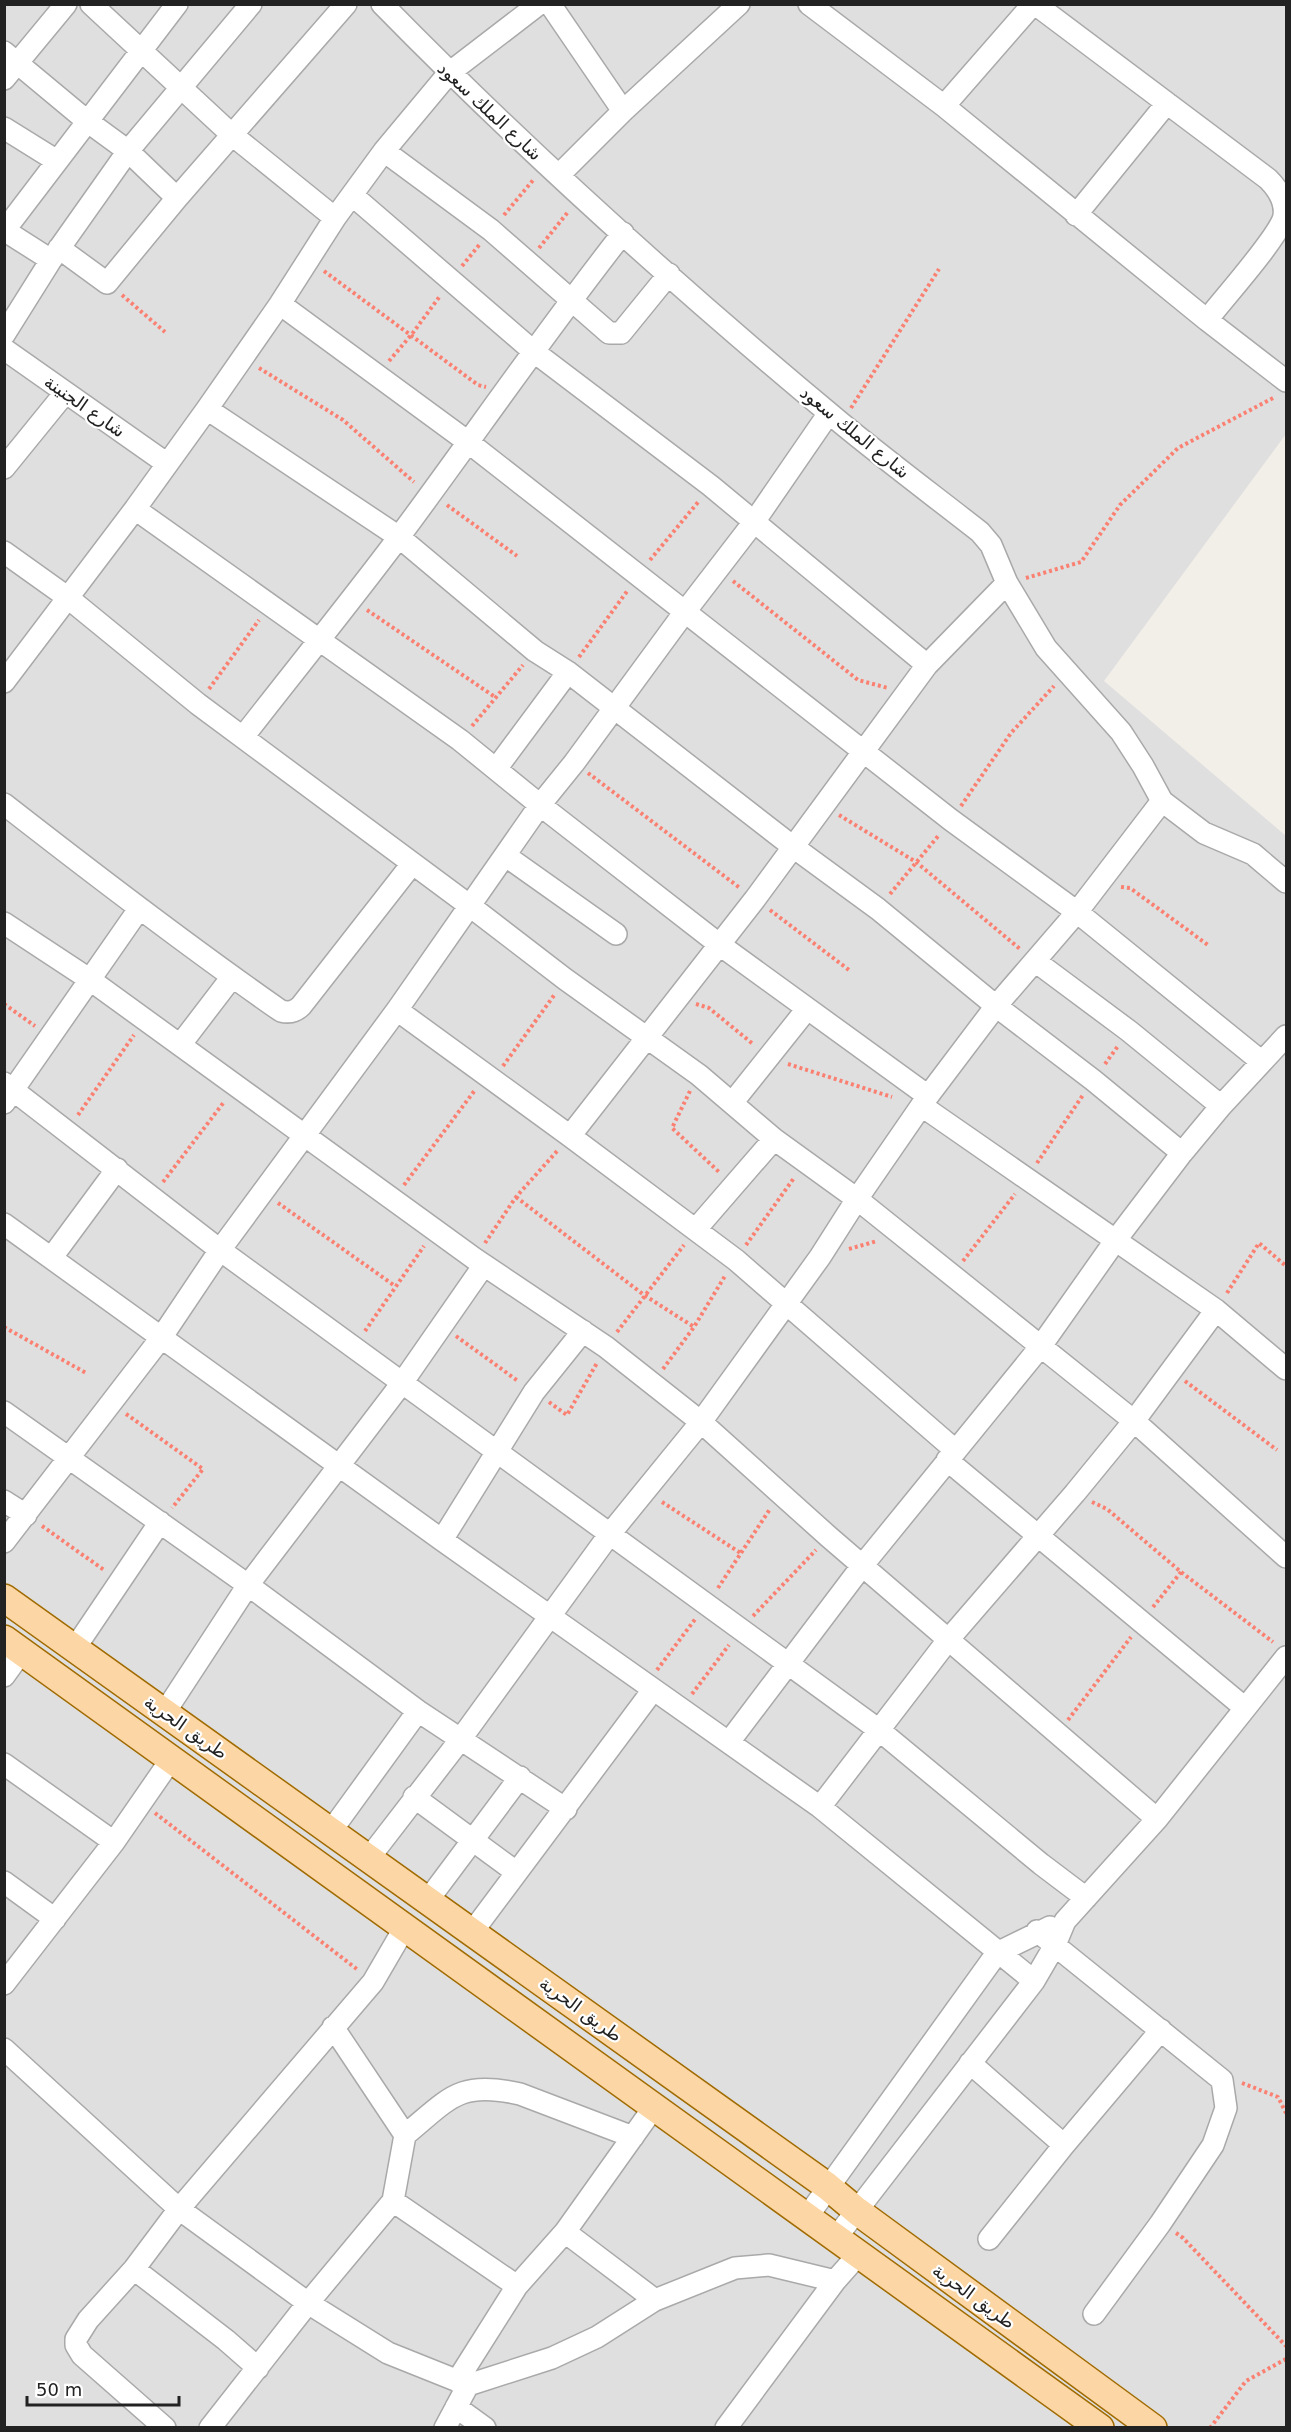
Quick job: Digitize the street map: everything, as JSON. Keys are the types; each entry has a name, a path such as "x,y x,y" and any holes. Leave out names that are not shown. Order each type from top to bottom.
{"main road":[{"name":"طريق الحرية","path":"4,1598 827,2186 857,2211 1153,2427"},
{"name":"طريق الحرية","path":"14,1645 858,2255 1100,2427"}],"street":[{"path":"66,4 8,64 128,151 177,198"},
{"path":"91,4 140,52 231,134 335,218"},
{"path":"177,4 5,230 107,283 231,134 346,4"},
{"name":"شارع الملك سعود","path":"382,4 449,73 669,274 835,418 980,532 991,545 1007,583 1033,630 1066,673 1095,701 1121,732 1162,801 1204,833 1253,854 1287,882"},
{"path":"4,682 135,509 207,409 280,304 335,218 384,151 449,73 538,4"},
{"path":"550,4 623,111"},
{"path":"553,170 623,111 739,4"},
{"path":"809,4 944,106 1206,320 1282,389"},
{"path":"944,106 1034,4 1268,179 1282,197 1283,219 1273,238 1206,320"},
{"path":"4,335 55,254 128,151 244,7"},
{"path":"1076,215 1167,103"},
{"path":"4,128 57,160"},
{"path":"384,151 491,230 572,298 606,331 621,333 669,274"},
{"path":"352,195 533,351 711,486 927,665"},
{"path":"243,737 399,537 572,298 623,233"},
{"path":"280,304 468,442 951,820 1077,912 1262,1062"},
{"name":"شارع الجنينة","path":"4,349 166,463"},
{"path":"4,468 65,393"},
{"path":"207,409 399,537 535,651 568,672 792,846 878,909 1182,1153"},
{"path":"4,1542 161,1338 220,1250 397,1010 540,806 684,613 835,418"},
{"path":"135,509 460,740 540,806 1027,1179 1216,1310 1287,1369"},
{"path":"4,552 67,597 198,704 565,979 699,1075 774,1139 902,1235 1134,1421 1287,1557"},
{"path":"570,1136 755,899 927,665 1007,583"},
{"path":"496,769 568,672"},
{"path":"369,1858 460,1740 609,1535 701,1422 820,1257 856,1199 925,1101 996,1006 1077,912 1162,801"},
{"path":"4,804 139,909 281,1011 291,1012 297,1009 412,864"},
{"path":"506,856 616,934"},
{"path":"139,909 50,1037 8,1092 67,1130 220,1250 879,1730 1041,1864 1086,1898"},
{"path":"4,923 89,979 479,1262 606,1347 701,1422 862,1566 1157,1819"},
{"path":"1035,961 1129,1031 1221,1106"},
{"path":"180,1045 232,977"},
{"path":"397,1010 736,1260 786,1303 1037,1535 1245,1708"},
{"path":"732,1103 807,1010"},
{"path":"729,1742 862,1566 1041,1346 1115,1241 1182,1153 1221,1106 1287,1036"},
{"path":"696,1229 774,1139"},
{"path":"52,1257 117,1169"},
{"path":"4,1224 649,1688 820,1807 1034,1981"},
{"path":"165,1712 248,1585 402,1383 479,1262"},
{"path":"820,1807 948,1640 1134,1421 1170,1369 1216,1310"},
{"path":"442,1540 499,1452 534,1392 583,1331"},
{"path":"4,1412 248,1585 418,1711 566,1809"},
{"path":"4,1501 26,1515"},
{"path":"75,1648 160,1522"},
{"path":"4,1676 14,1645"},
{"path":"836,2239 1034,1981 1055,1945 1065,1921 1157,1819 1245,1708 1282,1651"},
{"path":"473,1931 566,1809 649,1688"},
{"path":"331,1831 418,1711"},
{"path":"4,1984 143,1803 172,1758"},
{"path":"4,1764 114,1842"},
{"path":"428,1900 520,1777"},
{"path":"414,1797 516,1872"},
{"path":"4,1882 55,1919"},
{"path":"807,2217 827,2186 997,1953 1037,1931 1065,1921"},
{"path":"165,2427 82,2355 76,2345 76,2339 88,2320 134,2269 179,2210 373,1982 405,1927"},
{"path":"1037,1931 1222,2080 1226,2108 1212,2145 1160,2224 1094,2314"},
{"path":"333,2027 405,2135"},
{"path":"989,2239 1064,2145 1161,2030"},
{"path":"4,2049 179,2210 308,2303 388,2353 463,2383 552,2358 597,2337 655,2300 725,2271 746,2265 769,2265 835,2281"},
{"path":"970,2063 1064,2145"},
{"path":"210,2427 308,2303 393,2201 405,2135 442,2105 462,2092 490,2088 520,2094 633,2136"},
{"path":"445,2427 456,2407 463,2383 517,2286 565,2232 654,2106"},
{"path":"393,2201 517,2286"},
{"path":"565,2232 655,2300"},
{"path":"726,2427 835,2281 858,2255"},
{"path":"134,2269 226,2340 258,2368"},
{"path":"456,2407 485,2427"}],"path":[{"path":"376,375 412,334 491,230 553,170"},
{"path":"528,263 581,196"},
{"path":"309,260 478,385 506,392"},
{"path":"835,418 939,269"},
{"path":"107,283 165,332"},
{"path":"243,358 343,420 401,472 517,556"},
{"path":"1007,583 1081,562 1120,505 1178,448 1282,389"},
{"path":"568,672 639,574 711,486"},
{"path":"718,569 858,680 906,693"},
{"path":"351,600 495,697"},
{"path":"198,704 269,606"},
{"path":"460,740 535,651"},
{"path":"878,909 951,820 1011,733 1066,673"},
{"path":"574,763 849,970"},
{"path":"823,806 916,862 1035,961"},
{"path":"1099,884 1130,888 1208,945"},
{"path":"393,1200 565,979"},
{"path":"678,1000 709,1008 770,1058 925,1101"},
{"path":"4,1004 50,1037"},
{"path":"67,1130 145,1020"},
{"path":"952,1276 1027,1179 1093,1080 1129,1031"},
{"path":"699,1075 672,1128 734,1185"},
{"path":"152,1197 236,1087"},
{"path":"479,1262 516,1197 570,1136"},
{"path":"652,1384 694,1327 736,1260 805,1163"},
{"path":"264,1192 395,1286"},
{"path":"516,1197 644,1295 694,1327"},
{"path":"441,1325 567,1415 606,1347 696,1229"},
{"path":"354,1347 436,1230"},
{"path":"820,1257 902,1235"},
{"path":"1216,1310 1259,1243 1287,1266"},
{"path":"4,1327 86,1373"},
{"path":"1170,1369 1277,1450"},
{"path":"110,1403 203,1469 160,1522"},
{"path":"645,1491 742,1554"},
{"path":"649,1688 742,1554 780,1493"},
{"path":"1075,1493 1107,1509 1181,1572 1282,1651"},
{"path":"26,1515 120,1581"},
{"path":"681,1710 740,1629 829,1537"},
{"path":"1057,1734 1181,1572"},
{"path":"143,1803 373,1982"},
{"path":"1222,2080 1248,2084 1278,2097 1287,2113"},
{"path":"1160,2224 1184,2238 1287,2346"},
{"path":"1210,2427 1246,2381 1287,2359"}],"shaded area":[{"path":"5,5 1286,5 1286,434 1104,681 1286,836 1286,2427 5,2428"}]}
